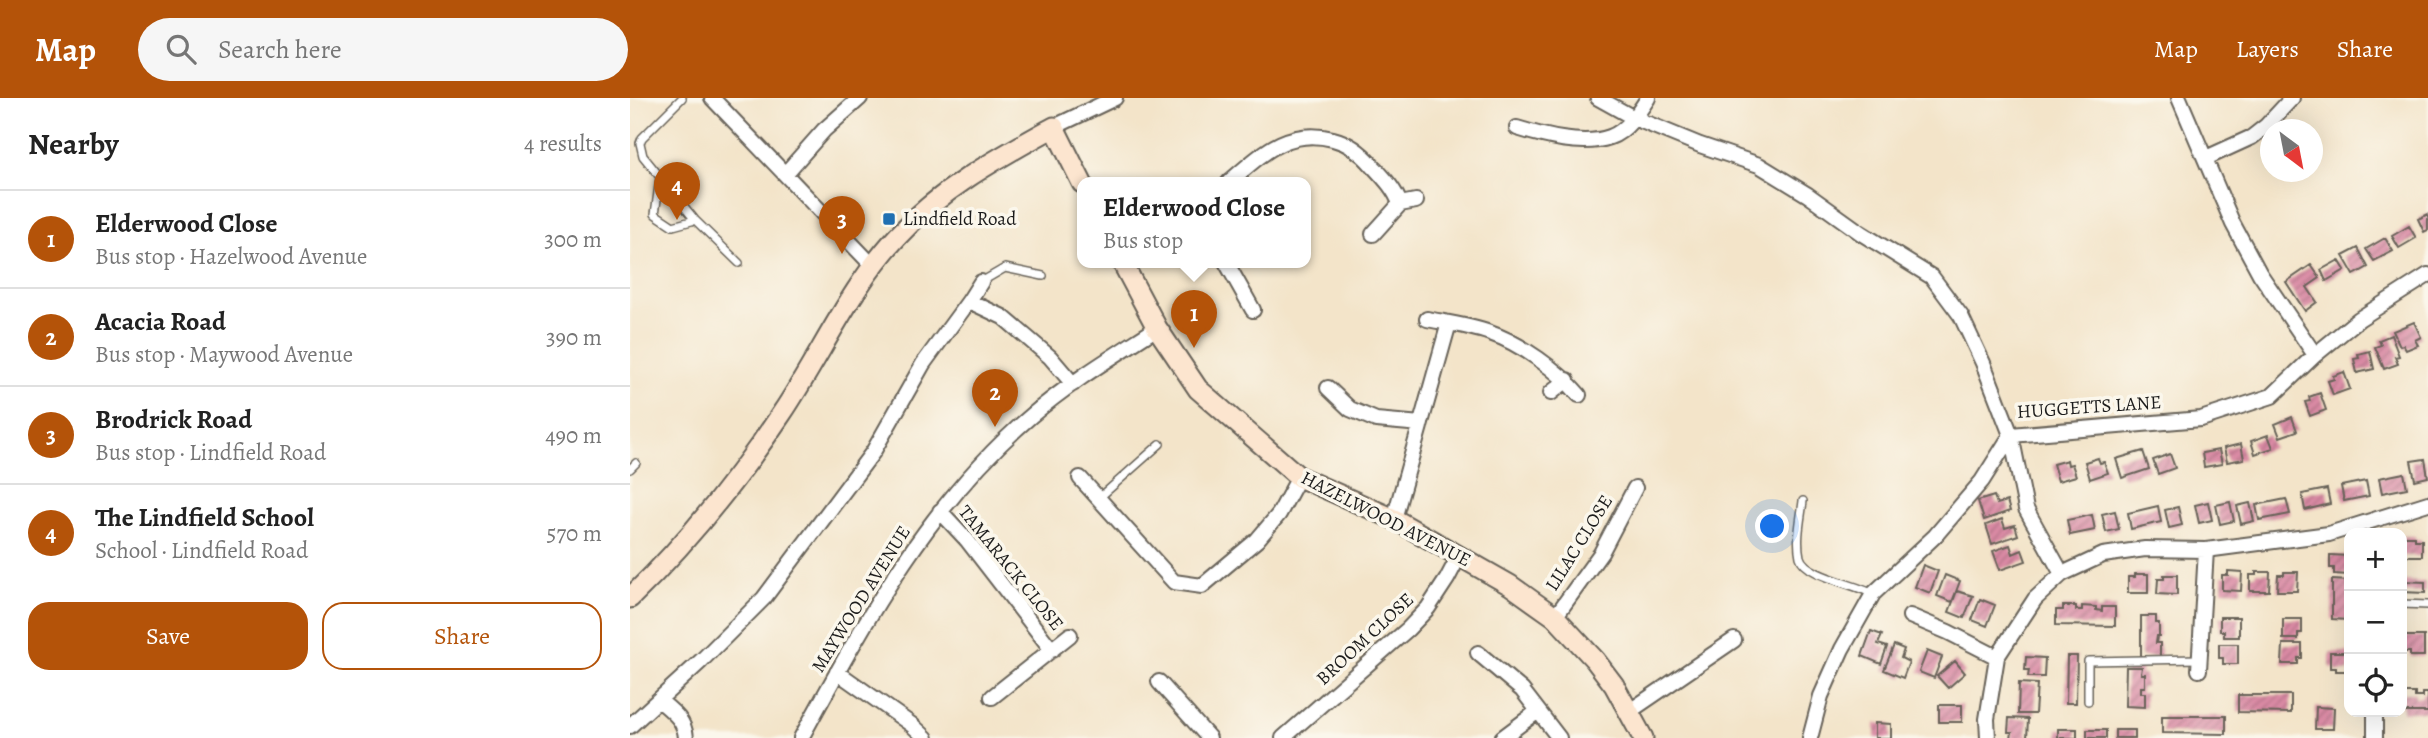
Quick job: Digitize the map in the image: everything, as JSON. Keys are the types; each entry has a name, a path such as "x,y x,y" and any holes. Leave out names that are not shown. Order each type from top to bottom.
{"street":[{"path":"712,98 873,266"},
{"path":"786,173 824,130 860,98"},
{"path":"631,592 712,506 750,458 782,413 873,266 899,234 943,195 990,162 1115,98"},
{"name":"HUGGETTS LANE","path":"1598,98 1634,118 1759,165 1932,277 1961,316 2011,435 2201,419 2272,396 2315,355 2376,307 2428,275"},
{"path":"1517,128 1547,138 1583,141 1611,137 1634,118 1648,98"},
{"path":"2179,98 2233,224 2260,274 2315,355"},
{"path":"2206,158 2252,137 2292,98"},
{"path":"1054,127 1079,177"},
{"path":"1235,177 1259,156 1283,141 1302,135 1324,137 1348,143 1368,160 1396,194 1400,204"},
{"path":"1373,234 1400,204 1416,201"},
{"name":"HAZELWOOD AVENUE","path":"1125,268 1157,328 1198,389 1299,477 1394,519 1510,585 1555,617 1595,660 1630,711 1643,738"},
{"path":"1232,268 1250,288 1253,310"},
{"path":"630,726 764,598 873,452 923,364 981,282"},
{"path":"969,301 1003,317 1051,357 1073,384"},
{"path":"1426,319 1492,333 1524,350 1567,380 1579,395"},
{"path":"1394,519 1449,323"},
{"name":"MAYWOOD AVENUE","path":"801,738 890,581 940,511 982,463 1029,418 1073,384 1157,328"},
{"path":"1550,393 1567,380"},
{"path":"1328,388 1350,410 1376,420 1421,424"},
{"path":"2011,435 2026,509 2062,574"},
{"path":"1810,738 1821,696 1842,649 1874,594 1935,536 1982,481 2011,435"},
{"path":"1080,478 1174,582 1202,586 1257,540 1279,514 1299,477"},
{"name":"LILAC CLOSE","path":"1555,617 1601,553 1635,488"},
{"path":"1988,738 1987,719 1997,657 2035,599 2062,574 2102,555 2145,548 2206,550 2329,534 2428,503"},
{"name":"TAMARACK CLOSE","path":"940,511 967,540 1052,650"},
{"path":"2199,664 2206,550"},
{"name":"BROOM CLOSE","path":"1283,738 1408,629 1428,608 1459,556"},
{"path":"1910,616 1997,657"},
{"name":"TAMARACK CLOSE","path":"992,697 1070,635"},
{"path":"1630,711 1734,640"},
{"path":"1478,653 1522,690 1559,738"},
{"path":"837,672 912,725 926,738"},
{"path":"1159,682 1209,738"},
{"path":"659,700 678,716 687,738"},
{"path":"1503,738 1538,711"},
{"path":"2375,717 2375,738"}],"lane":[{"path":"682,98 640,143 646,163 695,220 739,263"},
{"path":"660,178 655,214 673,226 695,220"},
{"path":"981,282 1005,268 1043,276"},
{"path":"1098,499 1160,444"},
{"path":"1803,501 1800,540 1803,563 1811,571 1861,587 1874,594"},
{"path":"2407,604 2428,605"},
{"path":"2088,701 2088,661 2199,664"}],"building":[{"path":"2428,214 2428,230 2424,232 2418,219"},
{"path":"2409,226 2416,238 2399,248 2392,236"},
{"path":"2385,238 2393,251 2374,261 2366,249"},
{"path":"2358,248 2368,267 2354,275 2343,256"},
{"path":"2339,260 2345,270 2326,281 2321,270"},
{"path":"2311,265 2320,278 2307,287 2317,302 2305,311 2286,282"},
{"path":"2414,322 2421,337 2415,340 2418,345 2406,350 2403,345 2400,346 2393,331"},
{"path":"2391,335 2399,356 2395,357 2398,364 2384,369 2375,347 2381,345 2379,340"},
{"path":"2370,351 2374,369 2357,373 2354,359 2359,358 2358,354"},
{"path":"2344,372 2350,389 2333,395 2328,381"},
{"path":"2320,393 2326,410 2310,416 2305,402 2310,401 2309,397"},
{"path":"2292,417 2297,431 2280,437 2275,424"},
{"path":"2268,435 2273,448 2255,454 2251,441"},
{"path":"2241,444 2244,459 2227,462 2224,448"},
{"path":"2219,450 2222,464 2204,467 2202,453"},
{"path":"2143,451 2149,469 2122,478 2116,459"},
{"path":"2170,454 2175,468 2158,474 2153,460"},
{"path":"2098,458 2100,463 2104,462 2108,473 2090,479 2085,462"},
{"path":"2425,459 2428,477 2415,480 2411,461"},
{"path":"2067,460 2068,465 2072,464 2076,476 2058,481 2053,464"},
{"path":"2404,473 2407,488 2382,493 2379,478"},
{"path":"2366,481 2369,496 2344,501 2341,486"},
{"path":"2327,489 2330,504 2305,510 2302,494"},
{"path":"1994,496 1997,504 2007,501 2010,511 1984,520 1978,501"},
{"path":"2286,499 2290,514 2259,520 2256,505"},
{"path":"2208,502 2212,520 2199,523 2195,505"},
{"path":"2230,502 2234,521 2220,524 2216,505"},
{"path":"2250,503 2254,521 2241,524 2237,506"},
{"path":"2158,506 2161,522 2131,529 2128,513"},
{"path":"2178,507 2182,525 2169,528 2165,510"},
{"path":"2115,511 2119,529 2106,532 2102,514"},
{"path":"2092,515 2095,530 2070,535 2067,520"},
{"path":"2002,519 2005,528 2015,525 2018,535 1992,544 1986,525"},
{"path":"2407,536 2422,540 2422,556 2407,556"},
{"path":"2010,545 2013,554 2022,550 2026,561 2000,570 1993,551"},
{"path":"2330,555 2344,556 2344,575 2334,574 2334,568 2330,568"},
{"path":"1923,565 1938,571 1930,593 1915,587"},
{"path":"2228,571 2242,572 2241,591 2222,590 2222,575 2228,575"},
{"path":"2256,572 2270,572 2269,591 2250,591 2250,575 2256,575"},
{"path":"2284,572 2298,572 2297,591 2277,591 2278,575 2284,575"},
{"path":"2135,574 2148,574 2148,593 2128,593 2128,577 2135,577"},
{"path":"1945,575 1960,581 1952,602 1937,596"},
{"path":"2164,575 2177,575 2177,595 2157,594 2158,579 2164,579"},
{"path":"2332,580 2344,581 2344,620 2332,619"},
{"path":"2407,581 2425,582 2425,593 2407,592"},
{"path":"1957,591 1973,596 1964,618 1949,612"},
{"path":"1980,599 1995,605 1987,626 1972,620"},
{"path":"2063,606 2076,606 2076,610 2082,610 2082,606 2096,607 2096,610 2102,611 2102,607 2115,607 2115,626 2056,625 2056,610 2063,610"},
{"path":"2141,616 2156,616 2159,636 2156,643 2160,643 2160,657 2141,657"},
{"path":"2220,617 2239,617 2239,637 2224,637 2224,631 2220,631"},
{"path":"2283,619 2302,619 2302,633 2298,633 2298,639 2283,639"},
{"path":"1871,631 1882,635 1878,644 1887,647 1881,664 1862,656"},
{"path":"2407,636 2424,636 2424,656 2410,656 2410,652 2407,652"},
{"path":"2219,644 2238,644 2238,664 2223,664 2223,658 2219,658"},
{"path":"2283,644 2302,644 2302,658 2298,658 2298,664 2282,664"},
{"path":"1894,645 1904,649 1901,658 1909,662 1903,678 1884,670"},
{"path":"1927,651 1942,657 1934,678 1919,672"},
{"path":"2330,652 2344,652 2344,671 2330,668"},
{"path":"2067,656 2077,656 2076,703 2066,703"},
{"path":"2026,657 2045,658 2044,677 2028,677 2029,670 2025,670"},
{"path":"1955,661 1965,673 1948,688 1937,676"},
{"path":"2126,667 2142,667 2145,687 2141,687 2141,693 2145,693 2145,707 2125,706"},
{"path":"2019,683 2037,684 2035,714 2018,714"},
{"path":"2407,693 2422,697 2422,693 2428,693 2428,712 2407,712"},
{"path":"2238,695 2291,695 2291,713 2238,712"},
{"path":"1939,705 1962,705 1962,722 1939,722"},
{"path":"2316,707 2334,708 2333,729 2315,729"},
{"path":"2162,716 2226,716 2226,734 2162,733"},
{"path":"2009,718 2028,719 2027,738 2011,738 2012,732 2008,732"},
{"path":"1875,723 1891,724 1891,738 1875,738"},
{"path":"2058,729 2077,729 2077,738 2058,738"},
{"path":"2087,730 2106,730 2106,738 2087,738"},
{"path":"2115,730 2135,730 2135,738 2115,738"}],"place":[{"name":"Lindfield Road","path":"889,219"},
{"name":"The Lindfield School","path":"677,220"},
{"name":"Brodrick Road","path":"842,254"},
{"name":"Elderwood Close","path":"1194,348"},
{"name":"Acacia Road","path":"995,427"}]}
